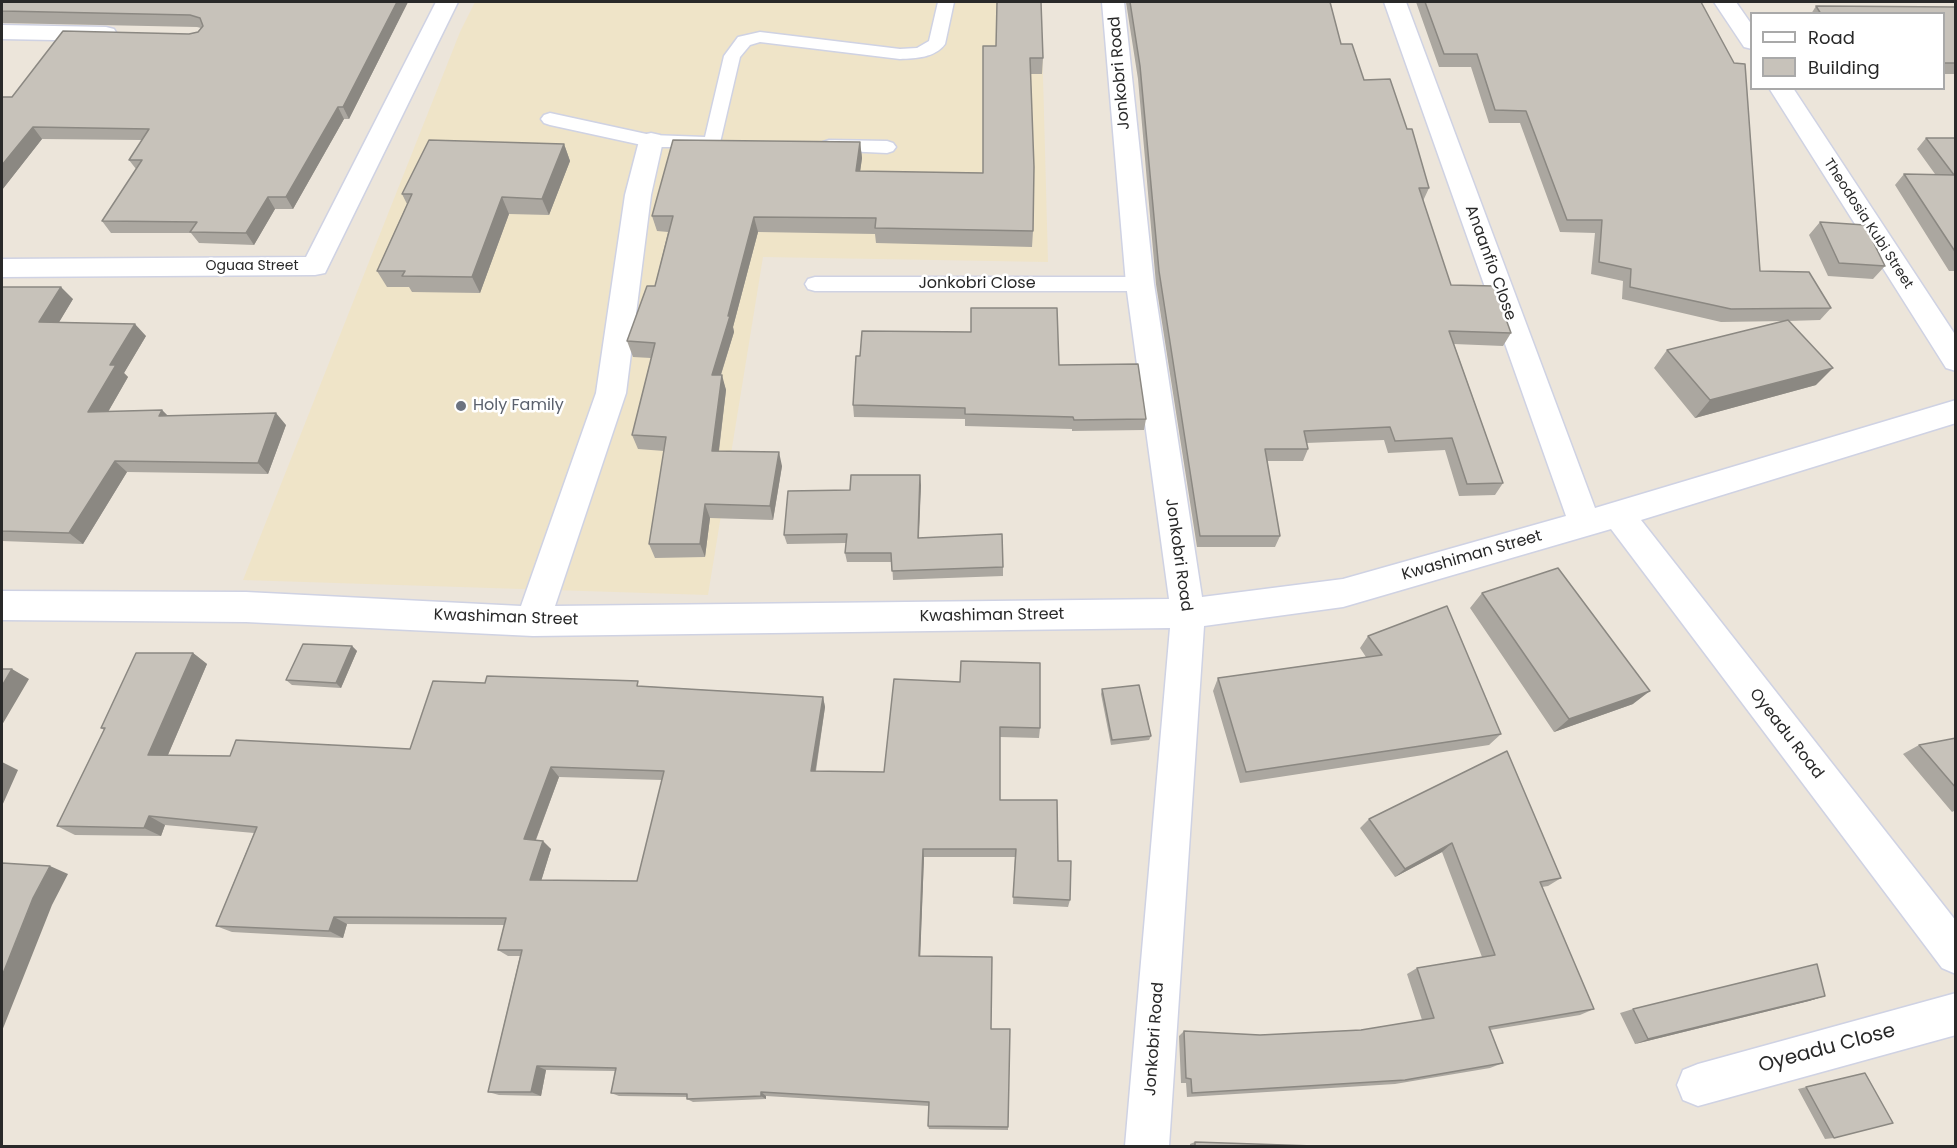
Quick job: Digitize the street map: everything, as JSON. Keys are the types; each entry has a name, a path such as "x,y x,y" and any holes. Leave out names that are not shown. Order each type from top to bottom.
{"street":[{"name":"Oguaa Street","path":"2,268 315,266 447,2"},
{"name":"Jonkobri Road","path":"1113,2 1140,284 1188,613 1147,1146"},
{"name":"Anaanfio Close","path":"1395,2 1601,519"},
{"path":"1725,2 1750,39"},
{"path":"2,32 128,34"},
{"name":"Theodosia Kubi Street","path":"1782,90 1956,360"},
{"path":"532,621 612,393 638,195 651,141"},
{"name":"Kwashiman Street","path":"2,606 246,608 532,621 1188,613 1342,593 1601,519 1956,411"},
{"name":"Oyeadu Road","path":"1601,519 1956,954"},
{"name":"Oyeadu Close","path":"1698,1085 1956,1014"}],"lane":[{"path":"713,142 732,56 744,41 760,37 900,54 920,53 937,44 946,2"},
{"path":"550,119 651,141 737,143"},
{"path":"806,145 887,147"},
{"name":"Jonkobri Close","path":"814,284 1140,284"}],"shaded area":[{"path":"475,2 1041,2 1048,262 763,257 708,595 243,580 460,32"}],"building":[{"path":"2,2 397,2 343,107 338,107 286,197 268,197 246,233 190,232 197,222 102,221 142,160 129,160 149,129 33,127 2,165 2,97 12,97 63,31 189,34 198,32 203,26 200,18 190,15 2,11"},
{"path":"997,2 1041,2 1043,58 1030,58 1034,167 1033,231 875,228 876,218 754,217 728,316 730,316 712,375 722,375 712,451 779,452 770,506 705,504 700,544 649,544 666,437 632,435 655,343 627,341 647,286 655,286 673,216 652,216 673,140 860,142 856,171 983,173 983,46 996,46"},
{"path":"1130,2 1330,2 1341,44 1352,44 1364,80 1390,79 1407,129 1412,129 1429,188 1419,188 1451,285 1494,286 1511,333 1449,331 1503,483 1467,484 1452,438 1395,441 1390,427 1304,431 1308,449 1265,449 1280,536 1200,536 1159,271 1140,66"},
{"path":"1425,2 1701,2 1734,63 1745,64 1760,271 1809,272 1831,308 1731,309 1630,287 1631,269 1599,262 1602,220 1567,220 1526,111 1495,110 1477,54 1444,54"},
{"path":"1816,6 1956,7 1956,63 1945,63 1945,12 1820,12"},
{"path":"1926,138 1956,138 1956,253 1904,174 1954,175"},
{"path":"429,140 564,144 542,199 502,197 472,277 402,276 405,271 377,271 412,194 402,194"},
{"path":"1820,222 1865,225 1885,266 1839,263"},
{"path":"2,287 61,287 39,322 135,324 110,365 116,365 88,412 162,410 159,416 276,413 258,463 115,461 69,533 2,531"},
{"path":"971,308 1057,308 1059,365 1138,364 1146,419 1074,420 1073,417 965,414 965,408 853,405 856,356 860,356 862,331 971,332"},
{"path":"1788,320 1833,368 1710,400 1667,350"},
{"path":"851,475 920,475 918,538 1002,534 1003,567 892,571 891,553 845,553 847,534 784,535 788,491 850,490"},
{"path":"1558,568 1650,691 1569,719 1482,593"},
{"path":"1447,606 1501,734 1246,772 1218,678 1382,655 1368,636"},
{"path":"303,644 352,646 336,683 286,680"},
{"path":"136,653 193,653 148,755 230,756 236,740 410,749 433,681 485,683 487,676 638,681 637,686 823,697 811,771 884,772 894,679 960,682 961,661 1040,663 1040,728 1000,727 1000,800 1057,800 1058,861 1071,861 1070,900 1013,897 1016,849 923,849 919,956 992,957 991,1029 1010,1029 1008,1127 928,1126 929,1102 761,1092 761,1096 687,1099 687,1094 611,1093 616,1068 537,1066 531,1092 488,1092 522,950 498,950 506,918 334,917 329,931 216,926 257,827 149,816 144,828 57,826 105,728 101,728","holes":["551,767 664,771 637,881 530,880 543,841 524,839"]},
{"path":"2,669 12,669 2,686"},
{"path":"1139,685 1151,736 1112,740 1102,689"},
{"path":"1956,738 1956,788 1919,745"},
{"path":"1507,751 1561,878 1540,882 1594,1009 1489,1027 1503,1063 1405,1080 1192,1093 1191,1079 1186,1078 1184,1031 1260,1035 1361,1030 1434,1018 1417,968 1495,955 1452,843 1405,869 1369,819"},
{"path":"2,863 50,866 33,898 2,976"},
{"path":"1817,964 1825,996 1648,1039 1633,1009"},
{"path":"1865,1073 1893,1123 1834,1138 1806,1087"},
{"path":"1195,1142 1314,1146 1195,1146"}],"place":[{"name":"Holy Family","path":"461,406"}]}
